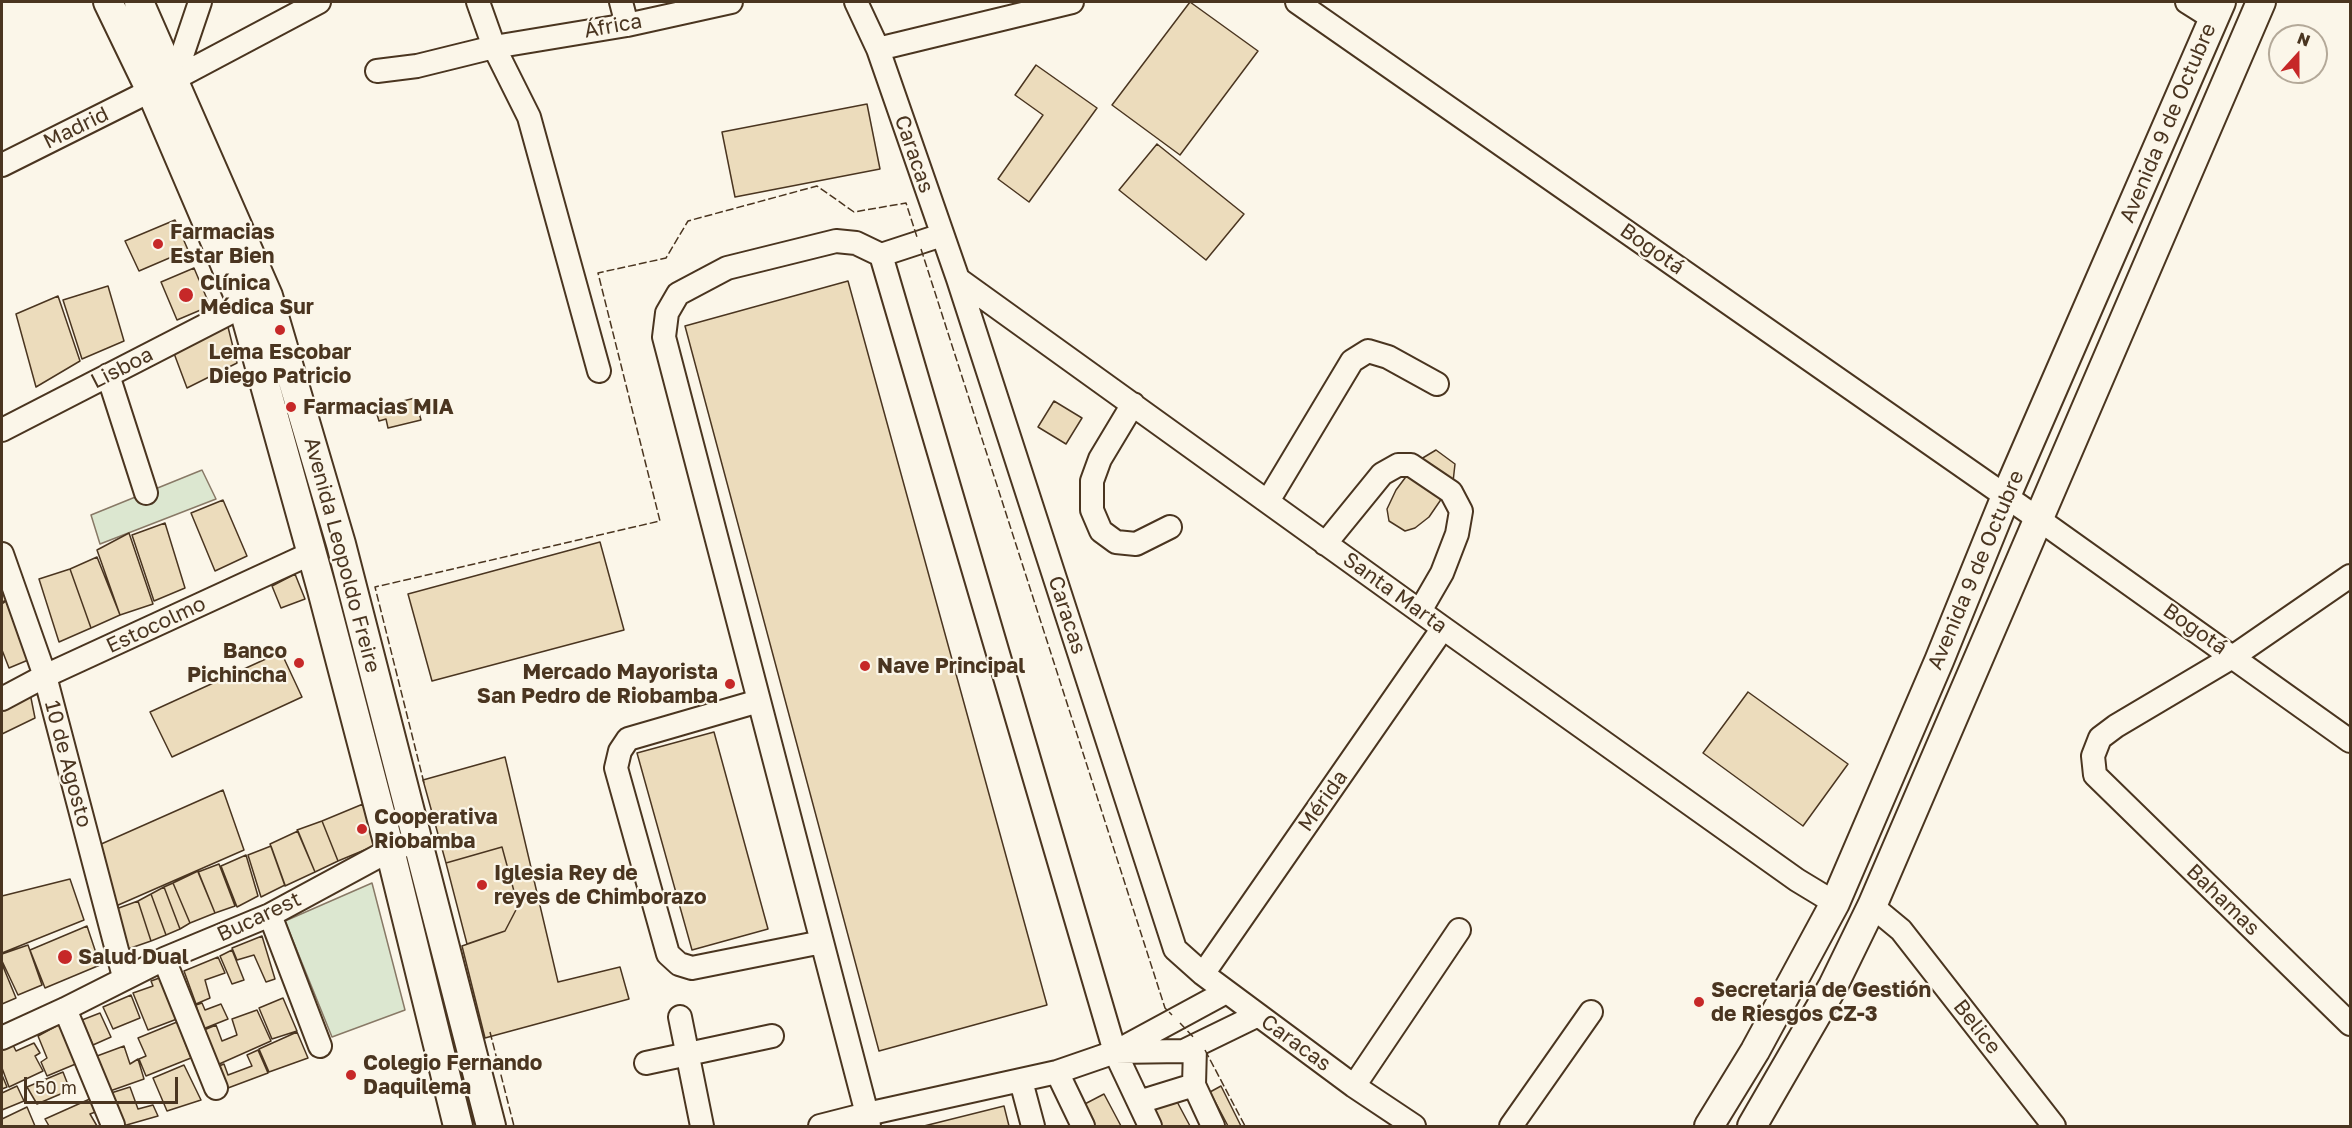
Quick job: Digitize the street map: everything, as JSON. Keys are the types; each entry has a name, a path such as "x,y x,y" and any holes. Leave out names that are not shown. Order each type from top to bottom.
{"main road":[{"name":"Avenida Leopoldo Freire","path":"108,2 163,85 268,296 341,544 491,1126"},
{"name":"Avenida Leopoldo Freire","path":"139,2 163,85 243,306 312,553 390,850 458,1126"},
{"name":"Avenida 9 de Octubre","path":"1752,1126 1833,986 1872,906 1973,675 2037,518 2261,2"},
{"name":"Avenida 9 de Octubre","path":"1709,1126 1755,1051 1835,903 1939,661 2006,496 2217,10"}],"street":[{"path":"163,85 200,2"},
{"name":"Madrid","path":"2,165 163,85 319,2"},
{"path":"478,2 494,47 529,117 599,371"},
{"path":"621,2 627,25"},
{"name":"África","path":"377,70 417,66 494,47 627,25 731,2"},
{"name":"Caracas","path":"856,2 878,49 958,279 1175,949 1226,992 1354,1086 1414,1126"},
{"name":"Bogotá","path":"1297,2 2234,656 2350,741"},
{"path":"2187,2 2217,10"},
{"path":"878,49 1066,3"},
{"path":"868,1120 664,338 667,313 678,294 727,268 836,241 856,243 881,255 942,235"},
{"path":"881,255 1115,1052 1150,1126"},
{"name":"Santa Marta","path":"958,279 1797,880 1835,903"},
{"name":"Lisboa","path":"2,430 243,306"},
{"path":"1268,501 1352,361 1368,351 1388,357 1437,384"},
{"path":"108,375 146,493"},
{"path":"1133,404 1100,459 1092,481 1092,510 1101,531 1116,542 1136,544 1170,527"},
{"path":"1325,543 1382,474 1398,465 1411,465 1451,492 1461,511 1456,534 1442,573 1420,611"},
{"name":"Estocolmo","path":"2,699 45,676 312,553"},
{"name":"10 de Agosto","path":"2,554 45,676 124,977"},
{"path":"2234,656 2350,576"},
{"name":"Mérida","path":"1203,974 1443,628"},
{"name":"Bahamas","path":"2234,656 2116,726 2100,738 2092,756 2095,775 2350,1024"},
{"path":"759,701 628,740 620,751 616,768 668,954 679,964 692,968 822,942"},
{"name":"Bucarest","path":"2,1038 65,1009 124,977 270,915 390,850 418,841"},
{"name":"Belice","path":"1872,906 1902,930 2054,1126"},
{"path":"270,915 321,1046"},
{"path":"1354,1086 1459,930"},
{"path":"164,959 216,1088"},
{"path":"820,1126 868,1120 1057,1072 1115,1052 1226,992"},
{"path":"65,1009 113,1125"},
{"path":"1511,1126 1591,1012"},
{"path":"1115,1052 1184,1051 1258,1015"},
{"path":"680,1017 702,1126"},
{"path":"646,1063 772,1036"},
{"path":"1195,1047 1194,1085 1213,1126"},
{"path":"1057,1072 1083,1126"},
{"path":"1021,1081 1033,1126"},
{"path":"1139,1102 1194,1085"}],"green space":[{"path":"202,470 216,499 100,544 91,515"},
{"path":"372,883 405,1010 332,1037 285,921"}],"building":[{"path":"1190,2 1258,51 1180,155 1112,105"},
{"path":"1036,65 1097,108 1029,202 998,179 1043,115 1015,95"},
{"path":"867,104 880,169 735,197 722,132"},
{"path":"1157,144 1244,214 1206,260 1119,190"},
{"path":"175,220 188,250 139,271 125,241"},
{"path":"194,268 210,306 177,320 161,282"},
{"name":"Nave Principal","path":"848,281 1047,1005 879,1051 685,326"},
{"path":"108,286 124,341 82,359 63,300"},
{"path":"58,296 80,361 36,387 16,314"},
{"path":"227,323 237,363 187,388 172,348"},
{"path":"415,398 421,420 388,428 386,419 379,421 375,408"},
{"path":"1054,401 1082,418 1066,444 1038,427"},
{"path":"1436,450 1455,464 1453,482 1429,517 1415,528 1405,531 1389,521 1387,509 1396,490 1408,474 1421,459"},
{"path":"223,500 247,556 215,571 191,513"},
{"path":"165,523 185,588 154,601 132,535"},
{"path":"129,533 153,604 120,615 97,550"},
{"path":"600,542 624,630 432,681 408,594"},
{"path":"97,557 120,615 91,628 70,569"},
{"path":"70,569 91,628 59,642 39,579"},
{"path":"2,570 12,598 2,602"},
{"path":"295,574 305,599 281,608 272,586"},
{"path":"9,599 33,658 9,668 2,650 2,604"},
{"path":"281,652 302,697 172,757 150,712"},
{"path":"29,688 35,718 2,734 2,702"},
{"path":"1748,692 1848,764 1803,826 1703,753"},
{"path":"714,732 768,929 692,950 637,753"},
{"path":"505,757 558,982 620,967 629,999 485,1038 462,946 505,931 518,906 502,847 446,863 423,780"},
{"path":"223,790 244,850 116,906 99,845"},
{"path":"363,804 379,844 338,861 322,821"},
{"path":"322,821 338,861 315,872 297,830"},
{"path":"298,831 315,872 285,886 270,844"},
{"path":"271,846 285,885 261,897 248,855"},
{"name":"Iglesia Rey de reyes de Chimborazo","path":"502,847 518,906 505,931 467,944 446,863"},
{"path":"246,855 258,896 237,907 221,866"},
{"path":"219,864 235,906 215,913 198,872"},
{"path":"198,871 215,913 190,923 173,883"},
{"path":"70,879 84,920 2,953 2,896"},
{"path":"173,883 190,923 180,929 164,887"},
{"path":"164,887 180,929 166,935 151,894"},
{"path":"151,894 166,935 151,941 138,901"},
{"path":"138,901 151,941 125,950 116,909"},
{"name":"Salud Dual","path":"87,926 100,965 45,988 30,950"},
{"path":"262,936 275,979 266,982 254,955 237,960 232,948"},
{"path":"28,945 42,985 18,995 2,961 2,954"},
{"path":"232,950 244,980 232,984 220,956"},
{"path":"218,957 225,973 205,980 210,998 196,1004 184,971"},
{"path":"2,964 16,998 2,1004"},
{"path":"162,977 177,1019 148,1030 133,993 153,986 151,981"},
{"path":"131,995 140,1018 113,1029 103,1007"},
{"path":"283,998 297,1031 272,1039 259,1008"},
{"path":"202,1003 205,1010 221,1004 228,1019 203,1029 196,1005"},
{"path":"257,1010 271,1041 217,1065 204,1030 216,1025 222,1041 237,1035 232,1019"},
{"path":"100,1013 111,1037 93,1045 82,1020"},
{"path":"177,1022 191,1058 146,1076 139,1059 146,1056 138,1038"},
{"path":"60,1024 78,1063 47,1076 41,1062 47,1058 38,1036"},
{"path":"297,1032 308,1058 269,1072 259,1049"},
{"path":"34,1043 40,1053 35,1056 43,1071 9,1087 2,1068 2,1050 13,1045 16,1051"},
{"path":"124,1046 130,1064 138,1059 144,1079 110,1091 97,1056"},
{"path":"258,1050 268,1073 228,1088 219,1066 224,1064 228,1075 252,1066 247,1055"},
{"path":"184,1065 201,1100 167,1111 153,1078"},
{"path":"63,1072 70,1090 37,1104 27,1087"},
{"path":"2,1075 7,1087 2,1089"},
{"path":"17,1086 24,1101 2,1110 2,1093"},
{"path":"1221,1086 1241,1126 1228,1126 1210,1092"},
{"path":"130,1087 138,1109 153,1105 158,1116 123,1126 111,1093"},
{"path":"1104,1094 1121,1126 1089,1126 1079,1107"},
{"path":"1174,1096 1190,1126 1160,1126 1150,1108"},
{"path":"92,1098 98,1111 90,1114 97,1126 49,1126 45,1119"},
{"path":"1004,1106 1009,1126 924,1126"},
{"path":"27,1107 35,1126 2,1126 2,1119"}],"fence":[{"path":"424,783 375,587 660,521 598,273 666,258 688,221 817,186 854,212 906,203 917,237"},
{"path":"921,249 1165,1008 1172,1015"},
{"path":"1180,1023 1195,1039"},
{"path":"490,1032 514,1126"},
{"path":"1205,1050 1245,1126"}],"place":[{"name":"Farmacias Estar Bien","path":"158,244"},
{"name":"Clínica Médica Sur","path":"186,295"},
{"name":"Lema Escobar Diego Patricio","path":"280,330"},
{"name":"Farmacias MIA","path":"291,407"},
{"name":"Banco Pichincha","path":"299,663"},
{"name":"Nave Principal","path":"865,666"},
{"name":"Mercado Mayorista San Pedro de Riobamba","path":"730,684"},
{"name":"Cooperativa Riobamba","path":"362,829"},
{"name":"Iglesia Rey de reyes de Chimborazo","path":"482,885"},
{"name":"Salud Dual","path":"65,957"},
{"name":"Secretaria de Gestión de Riesgos CZ-3","path":"1699,1002"},
{"name":"Colegio Fernando Daquilema","path":"351,1075"}]}
